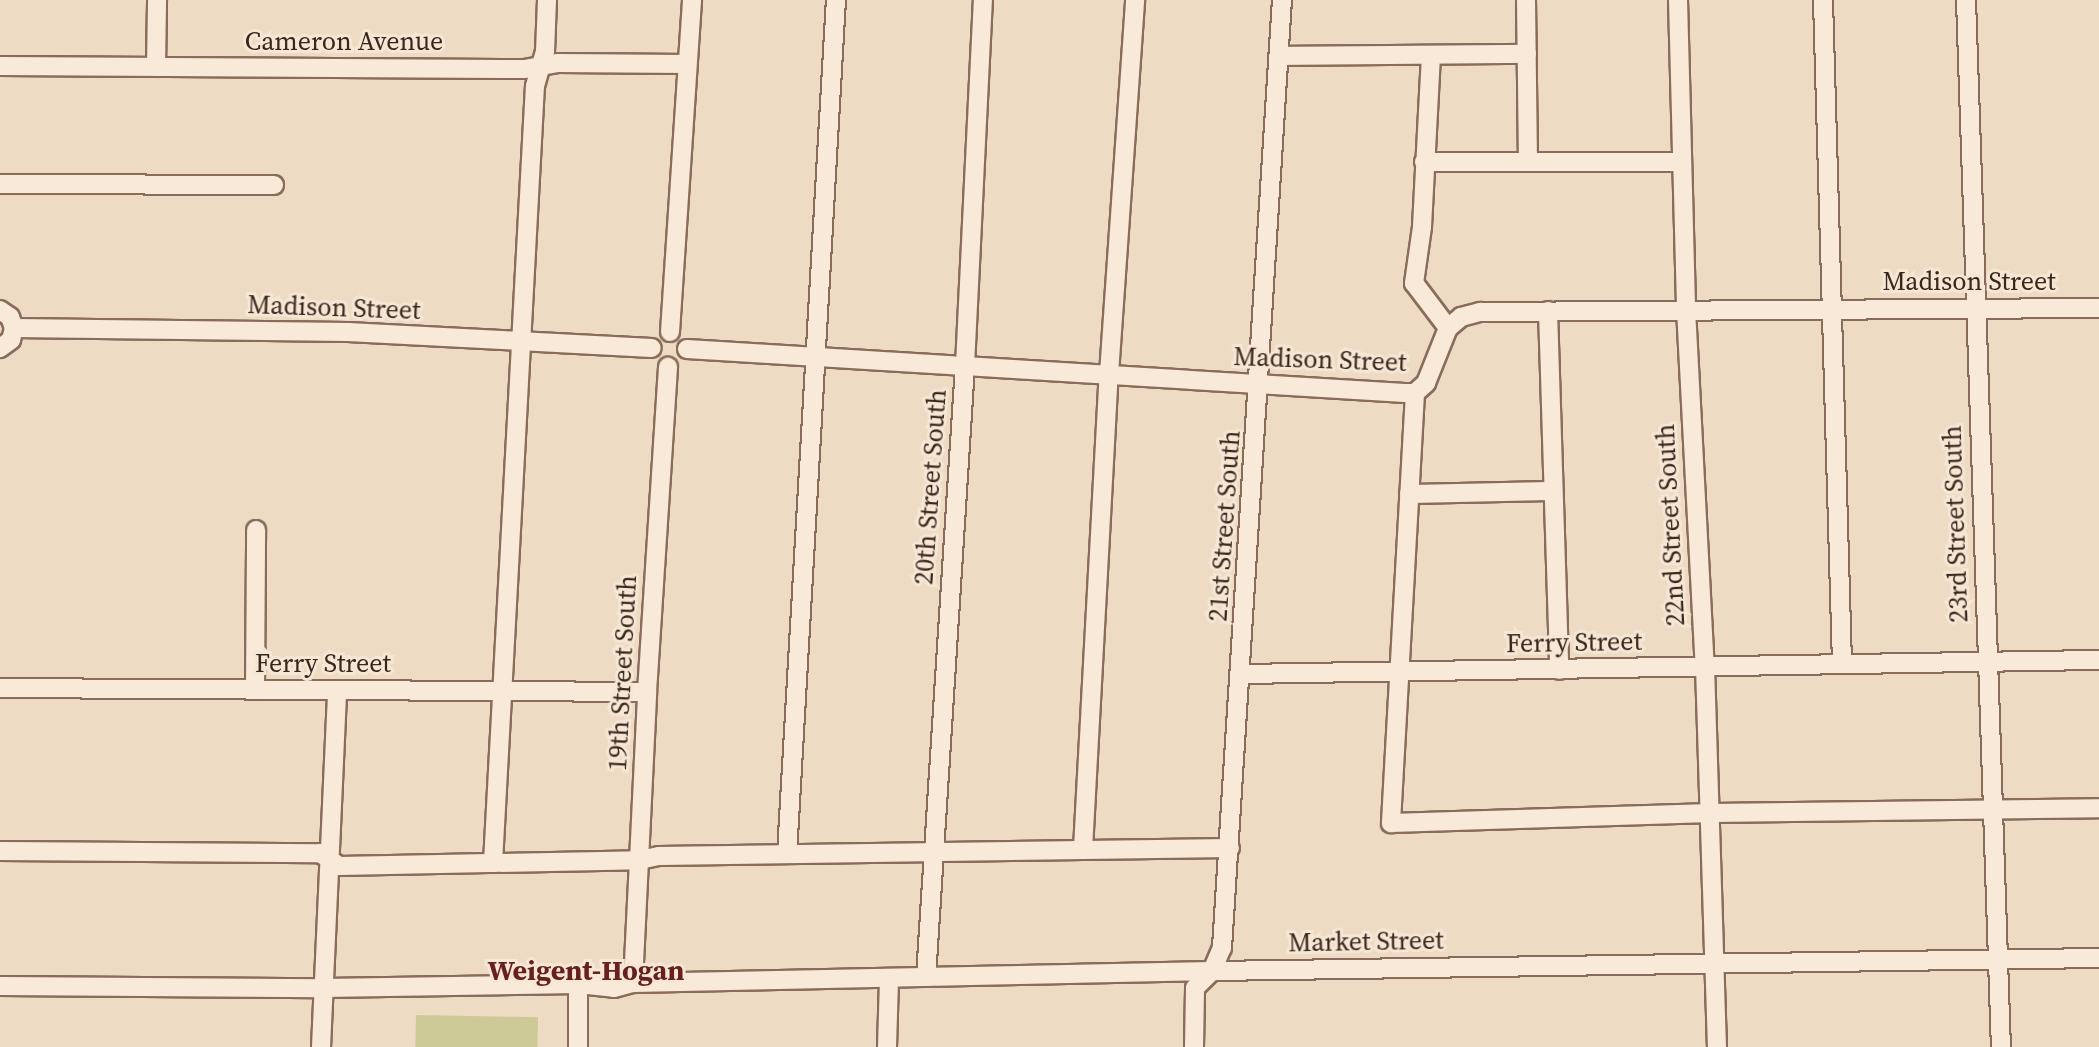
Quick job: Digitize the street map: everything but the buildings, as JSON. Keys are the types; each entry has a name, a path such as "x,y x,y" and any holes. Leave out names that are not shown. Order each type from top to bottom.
{"street":[{"path":"156,67 157,0"},
{"path":"493,863 535,86 542,65 547,0"},
{"path":"670,332 692,0"},
{"path":"787,854 836,0"},
{"name":"20th Street South","path":"926,977 965,366 983,0"},
{"path":"1083,849 1109,374 1135,0"},
{"name":"21st Street South","path":"1194,1047 1195,988 1212,971 1222,948 1242,674 1282,0"},
{"path":"1526,0 1528,162"},
{"name":"22nd Street South","path":"1678,0 1686,309 1705,666 1717,1047"},
{"path":"1823,0 1842,663"},
{"name":"23rd Street South","path":"1966,0 2001,1047"},
{"path":"1280,56 1527,54"},
{"path":"1431,55 1422,227 1414,283 1448,328"},
{"name":"Cameron Avenue","path":"0,66 524,69 542,65 687,64"},
{"path":"1424,162 1682,162"},
{"path":"0,184 274,185"},
{"name":"Madison Street","path":"687,349 1415,393 1426,383 1448,328 1461,317 1480,312 2099,308"},
{"path":"0,310 10,317 14,328 11,340 0,348"},
{"path":"1548,311 1559,670"},
{"name":"Madison Street","path":"14,328 348,332 652,348"},
{"path":"670,332 680,335 687,349 683,360 668,367 658,363 652,348 660,335 670,332"},
{"name":"19th Street South","path":"633,983 647,692 668,367"},
{"path":"1415,393 1391,823 1711,813 2099,808"},
{"path":"1409,494 1552,491"},
{"path":"255,690 256,530"},
{"name":"Ferry Street","path":"1242,674 2099,660"},
{"name":"Ferry Street","path":"0,688 647,692"},
{"path":"321,1047 337,690"},
{"path":"0,851 320,853 339,866 934,851 1230,848"},
{"name":"Market Street","path":"0,986 323,988 578,984 598,977 618,977 633,983 2099,958"},
{"path":"887,1047 889,978"},
{"path":"578,984 578,1047"}],"shaded area":[{"path":"416,1015 538,1017 537,1047 415,1047"}],"district":[{"name":"Weigent-Hogan","path":"586,970"}]}
